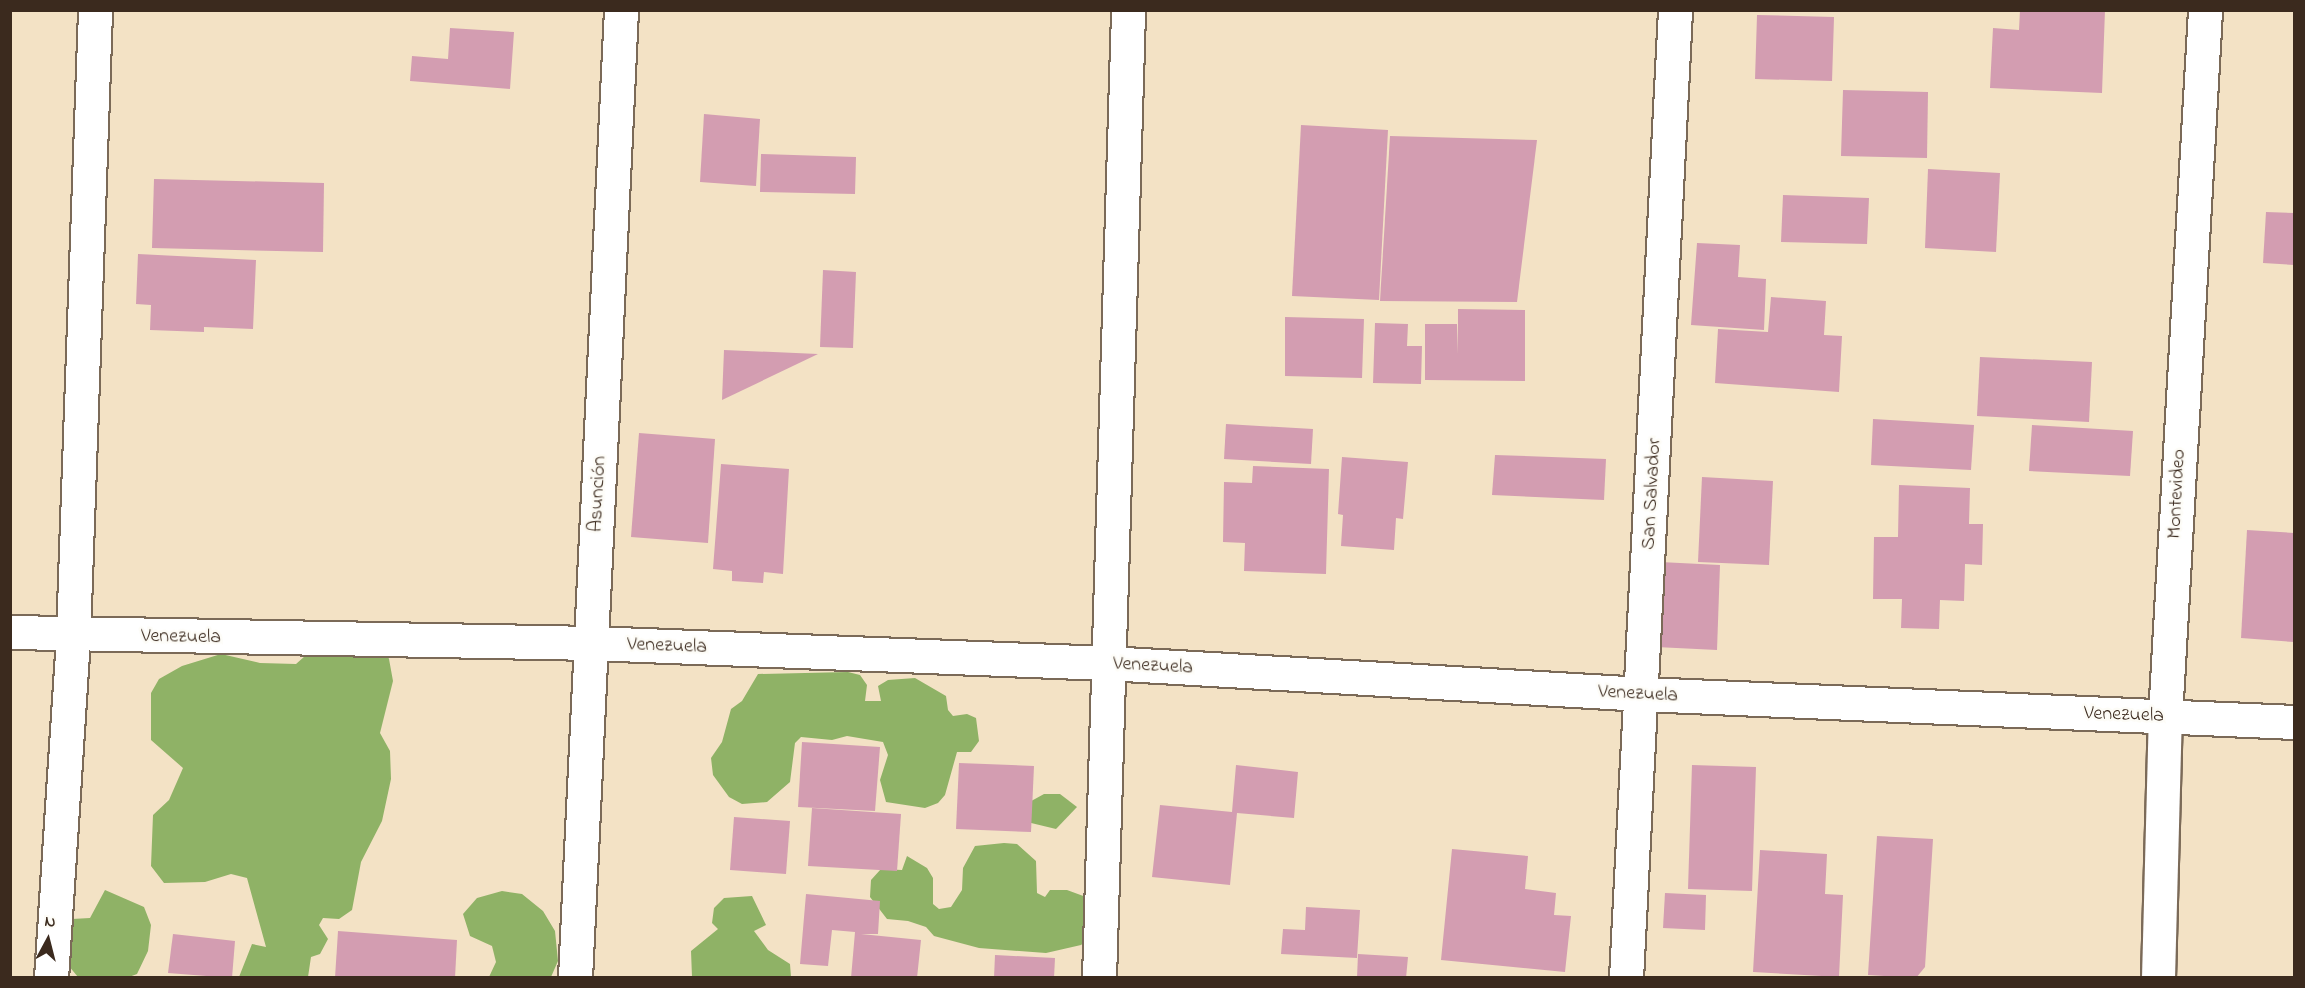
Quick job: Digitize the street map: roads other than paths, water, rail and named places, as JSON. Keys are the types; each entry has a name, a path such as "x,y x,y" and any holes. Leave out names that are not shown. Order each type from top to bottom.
{"street":[{"path":"51,978 73,635 95,10"},
{"name":"Asunción","path":"575,978 621,10"},
{"path":"1100,978 1107,663 1128,10"},
{"name":"San Salvador","path":"1626,978 1675,10"},
{"name":"Montevideo","path":"2158,978 2164,717 2205,10"},
{"name":"Venezuela","path":"10,632 73,635 591,643 1107,663 1642,694 2295,722"}]}
